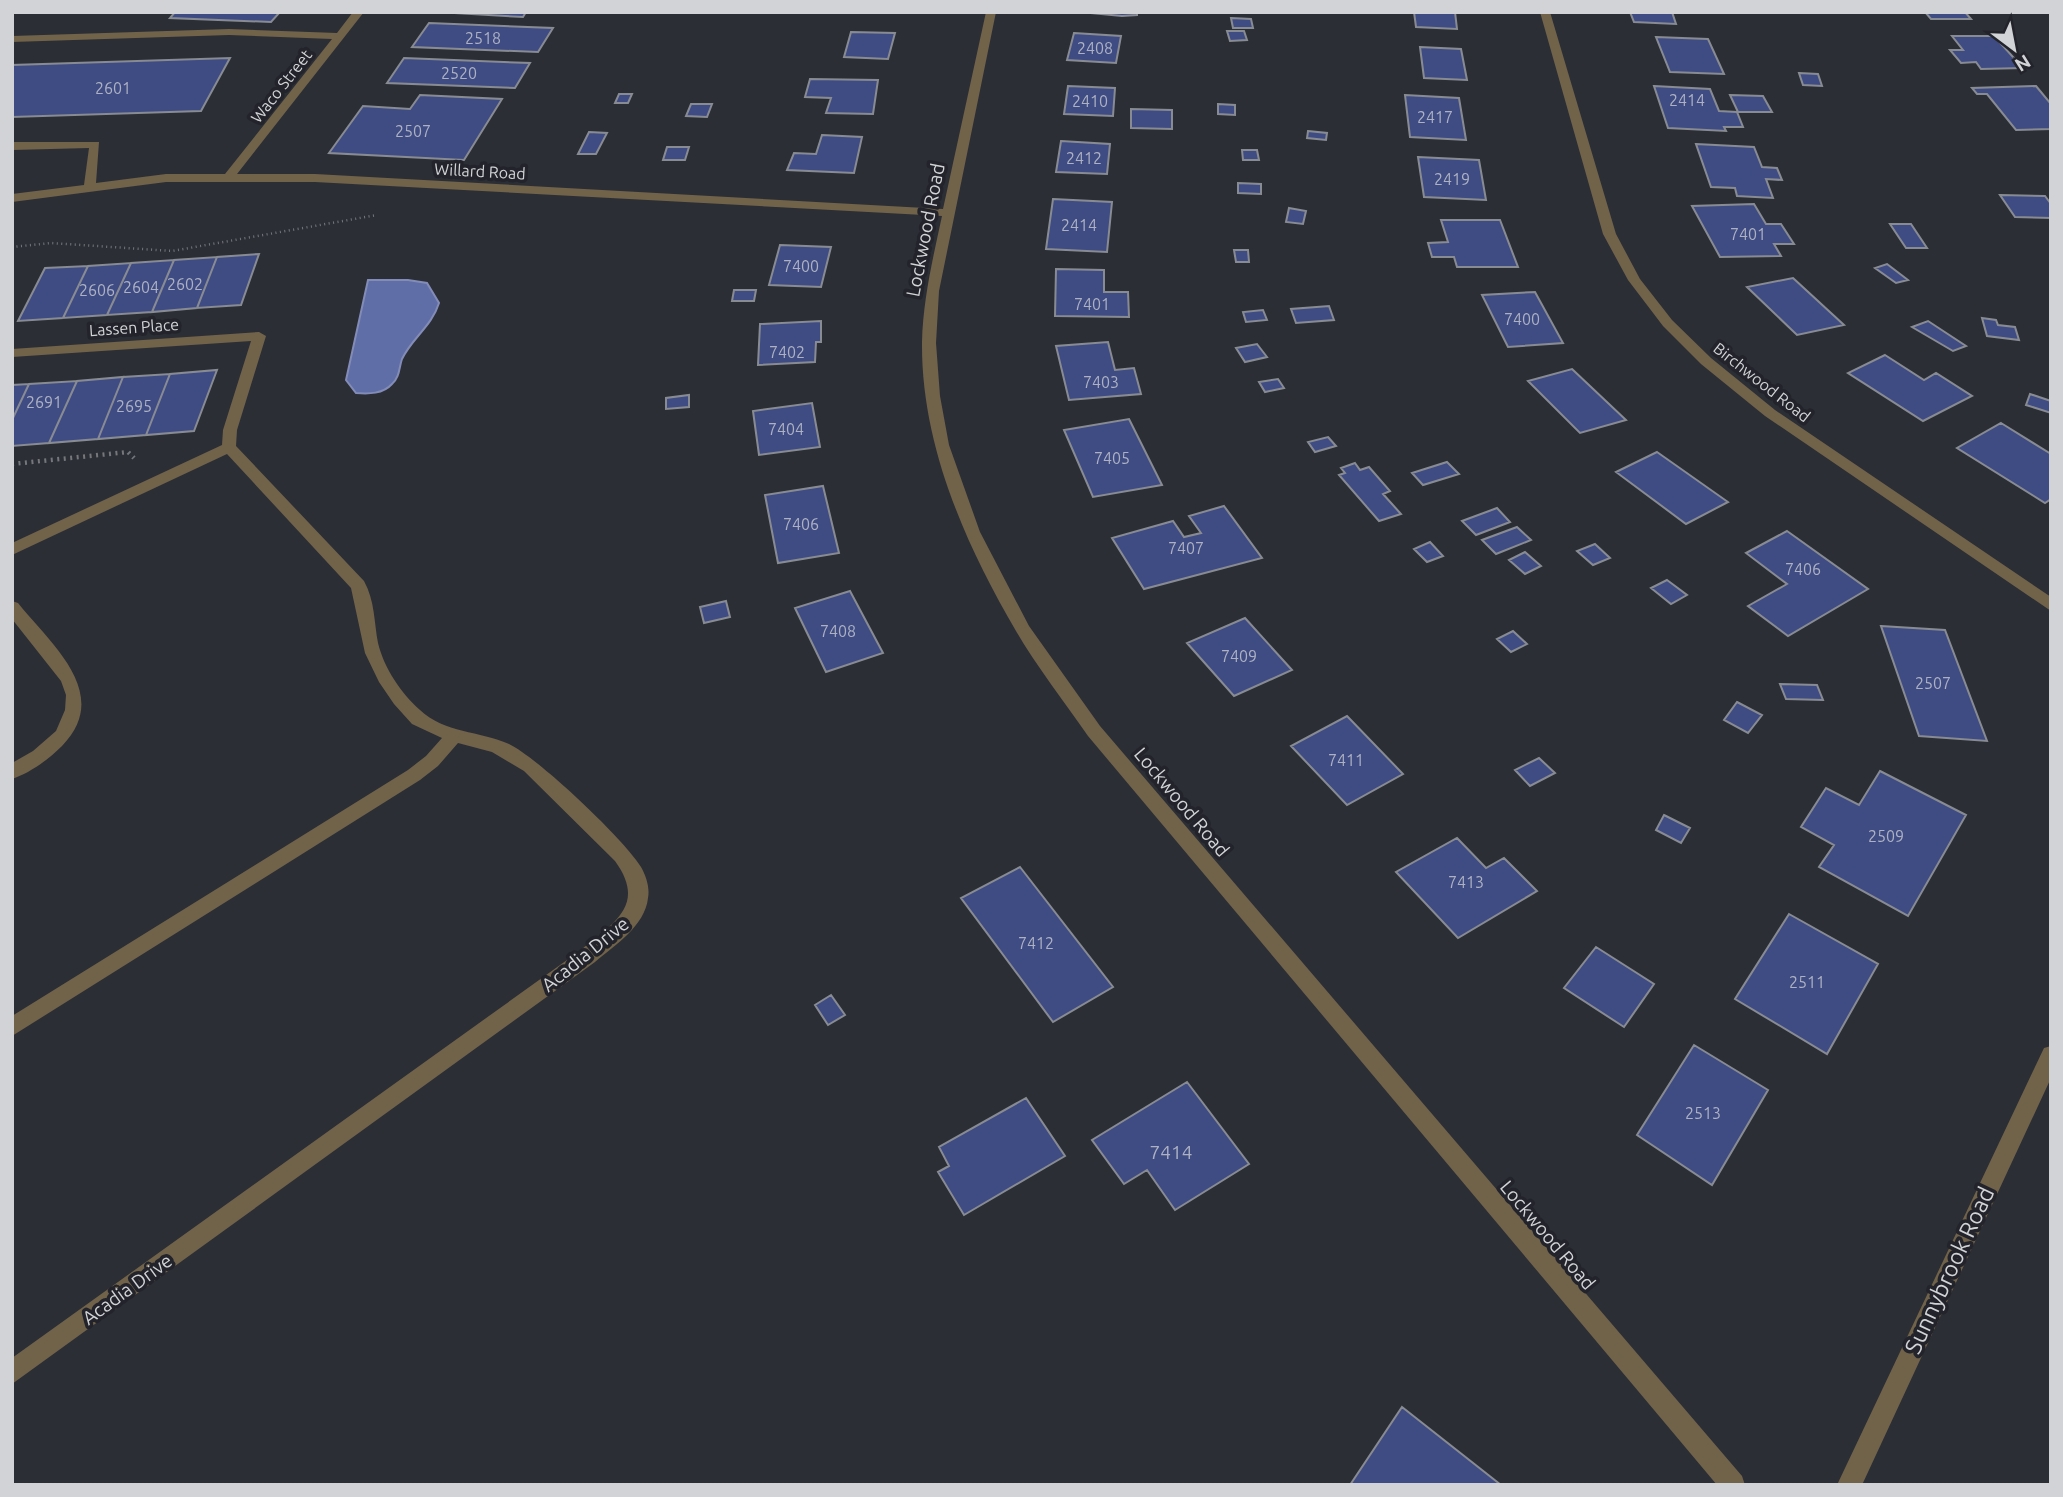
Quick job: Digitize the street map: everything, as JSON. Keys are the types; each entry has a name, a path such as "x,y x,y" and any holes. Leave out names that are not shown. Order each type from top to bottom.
{"street":[{"name":"Waco Street","path":"229,178 359,12"},
{"name":"Lockwood Road","path":"990,12 932,291 929,344 933,396 942,445 972,532 1023,629 1094,731 1733,1485"},
{"name":"Birchwood Road","path":"1545,12 1599,201 1618,255 1642,292 1677,335 1727,381 1770,413 2051,605"},
{"path":"12,39 229,32 340,36"},
{"path":"12,146 95,144 90,187"},
{"name":"Willard Road","path":"12,198 166,178 315,178 948,213"},
{"name":"Lassen Place","path":"12,353 259,336 230,430 229,447"},
{"path":"12,550 229,447"},
{"name":"Acadia Drive","path":"12,1372 588,956 632,918 639,899 639,884 632,868 530,766 514,754 494,745 454,736 434,729 416,718 391,686 375,659 367,607 358,585 229,447"},
{"path":"12,607 69,679 75,693 76,708 71,723 61,737 41,755 12,772"},
{"path":"12,1027 414,775 432,761 454,736"},
{"name":"Sunnybrook Road","path":"1849,1485 2051,1055"}],"path":[{"path":"12,247 50,242 138,252 172,251 379,215"},
{"path":"12,464 128,452 156,482"}],"water":[{"path":"368,280 427,283 439,303 432,318 402,359 395,381 380,392 356,393 346,380"}],"building":[{"path":"175,12 280,12 271,22 170,18"},
{"path":"437,12 526,12 523,17"},
{"path":"1080,12 1137,12 1137,15 1122,16"},
{"path":"1414,12 1455,12 1457,29 1416,27"},
{"path":"1630,12 1672,12 1676,24 1634,22"},
{"path":"1925,12 1965,12 1971,19 1931,19"},
{"path":"1231,18 1251,19 1253,28 1233,28"},
{"path":"429,23 553,28 538,52 412,47"},
{"path":"1227,31 1244,31 1247,40 1230,41"},
{"path":"851,32 895,33 888,59 844,57"},
{"path":"1074,33 1121,36 1116,63 1067,60"},
{"path":"1952,36 1994,36 2023,68 1981,69 1976,62 1961,63 1950,50 1963,50"},
{"path":"1656,37 1708,39 1724,74 1670,72"},
{"path":"1420,47 1461,49 1467,80 1424,78"},
{"path":"230,58 201,111 12,117 12,65"},
{"path":"404,58 530,63 515,88 387,83"},
{"path":"1799,73 1818,74 1822,86 1803,85"},
{"path":"810,79 878,80 873,114 826,113 831,98 805,97"},
{"path":"1068,86 1115,88 1113,116 1064,114"},
{"path":"1654,86 1710,89 1719,111 1737,112 1743,127 1724,127 1726,131 1668,128"},
{"path":"2036,86 2051,104 2051,129 2016,130 1987,94 1977,94 1972,88"},
{"path":"619,94 632,94 628,103 615,103"},
{"path":"420,95 502,99 464,160 329,153 363,106 410,109"},
{"path":"1405,95 1459,98 1466,140 1410,137"},
{"path":"1730,95 1763,96 1772,112 1738,112"},
{"path":"691,104 712,104 707,117 686,116"},
{"path":"1218,104 1235,105 1235,115 1218,114"},
{"path":"1131,109 1172,110 1172,129 1131,128"},
{"path":"1308,131 1327,133 1326,140 1307,138"},
{"path":"589,132 607,133 596,154 578,154"},
{"path":"822,135 862,137 854,173 787,170 794,153 816,154"},
{"path":"1061,141 1110,144 1107,174 1056,172"},
{"path":"1696,144 1754,147 1762,167 1777,168 1782,180 1766,179 1773,198 1737,196 1735,188 1711,187"},
{"path":"667,147 689,147 685,160 663,160"},
{"path":"1242,150 1257,150 1259,160 1243,160"},
{"path":"1418,157 1479,160 1486,200 1424,197"},
{"path":"1238,183 1261,184 1261,194 1238,193"},
{"path":"2000,195 2045,196 2051,204 2051,218 2015,217"},
{"path":"1053,199 1112,202 1107,252 1046,249"},
{"path":"1754,204 1766,224 1781,224 1794,244 1774,244 1781,256 1720,257 1692,206"},
{"path":"1289,208 1306,211 1303,224 1286,222"},
{"path":"1441,220 1500,220 1518,267 1457,267 1454,257 1432,257 1428,243 1448,242"},
{"path":"1890,224 1911,224 1927,248 1906,248"},
{"path":"780,245 831,247 821,287 769,285"},
{"path":"1234,250 1248,250 1249,262 1236,262"},
{"path":"259,254 241,305 197,308 217,257"},
{"path":"217,257 197,308 152,312 174,260"},
{"path":"174,260 152,312 107,315 131,263"},
{"path":"131,263 107,315 63,318 88,266"},
{"path":"1887,264 1908,280 1896,283 1875,268"},
{"path":"88,266 63,318 18,321 45,268"},
{"path":"1056,269 1104,270 1104,292 1128,292 1129,317 1055,316"},
{"path":"1793,278 1844,325 1797,335 1747,287"},
{"path":"734,290 756,290 754,301 732,301"},
{"path":"1535,292 1563,343 1508,347 1482,295"},
{"path":"1329,306 1334,320 1296,323 1291,309"},
{"path":"1263,310 1267,320 1246,322 1243,312"},
{"path":"1982,318 1996,320 1998,325 2015,327 2019,340 1987,336"},
{"path":"821,321 821,342 816,342 815,362 758,365 760,324"},
{"path":"1928,321 1966,346 1953,351 1912,327"},
{"path":"1108,342 1115,370 1134,368 1141,394 1069,400 1056,346"},
{"path":"1257,344 1267,357 1245,362 1236,348"},
{"path":"1885,355 1924,380 1936,373 1972,396 1923,421 1848,373"},
{"path":"1572,369 1626,420 1580,433 1528,381"},
{"path":"217,370 194,431 146,435 170,374"},
{"path":"170,374 146,435 98,439 123,377"},
{"path":"123,377 98,439 49,443 77,381"},
{"path":"1278,379 1284,388 1265,392 1259,382"},
{"path":"77,381 49,443 12,446 12,420 29,384"},
{"path":"29,384 12,420 12,385"},
{"path":"2030,394 2051,401 2051,413 2026,405"},
{"path":"689,395 689,407 666,409 666,398"},
{"path":"812,403 820,447 759,455 753,411"},
{"path":"1129,419 1162,485 1093,497 1064,430"},
{"path":"2001,423 2051,454 2051,499 2045,503 1957,448"},
{"path":"1328,437 1336,446 1315,452 1308,442"},
{"path":"1657,452 1728,502 1686,524 1616,472"},
{"path":"1447,462 1459,474 1423,485 1412,473"},
{"path":"1355,463 1360,470 1369,467 1390,491 1383,494 1401,514 1379,521 1339,475 1345,473 1341,468"},
{"path":"823,486 839,553 778,563 765,495"},
{"path":"1224,506 1262,558 1144,589 1112,538 1173,521 1184,537 1201,533 1189,516"},
{"path":"1497,508 1510,522 1476,535 1462,521"},
{"path":"1517,527 1531,540 1496,554 1482,540"},
{"path":"1787,531 1868,589 1788,636 1748,606 1787,584 1746,553"},
{"path":"1430,542 1443,556 1427,562 1414,549"},
{"path":"1595,544 1610,558 1593,565 1577,551"},
{"path":"1525,552 1541,566 1525,574 1509,560"},
{"path":"1667,580 1687,595 1671,604 1651,588"},
{"path":"850,591 883,653 826,672 795,608"},
{"path":"726,601 730,617 704,623 700,607"},
{"path":"1245,618 1292,670 1234,696 1187,643"},
{"path":"1881,626 1945,630 1987,741 1919,736"},
{"path":"1513,631 1527,644 1511,652 1497,639"},
{"path":"1780,684 1817,685 1823,700 1786,699"},
{"path":"1737,702 1762,715 1748,733 1724,720"},
{"path":"1347,716 1403,774 1347,805 1291,746"},
{"path":"1539,758 1555,773 1530,786 1515,770"},
{"path":"1880,771 1966,815 1908,916 1819,867 1834,845 1801,827 1826,788 1859,805"},
{"path":"1664,815 1690,828 1681,843 1656,830"},
{"path":"1457,838 1486,868 1504,858 1537,891 1458,938 1396,872"},
{"path":"1020,867 1113,987 1053,1022 961,898"},
{"path":"1789,914 1878,964 1827,1054 1735,999"},
{"path":"1596,947 1654,984 1624,1027 1564,988"},
{"path":"831,995 845,1015 828,1025 815,1005"},
{"path":"1694,1045 1768,1090 1712,1185 1637,1135"},
{"path":"1187,1082 1249,1164 1175,1210 1147,1170 1124,1184 1092,1140"},
{"path":"1026,1098 1065,1156 964,1215 938,1172 949,1166 939,1147"},
{"path":"1402,1407 1501,1485 1350,1485"}]}
